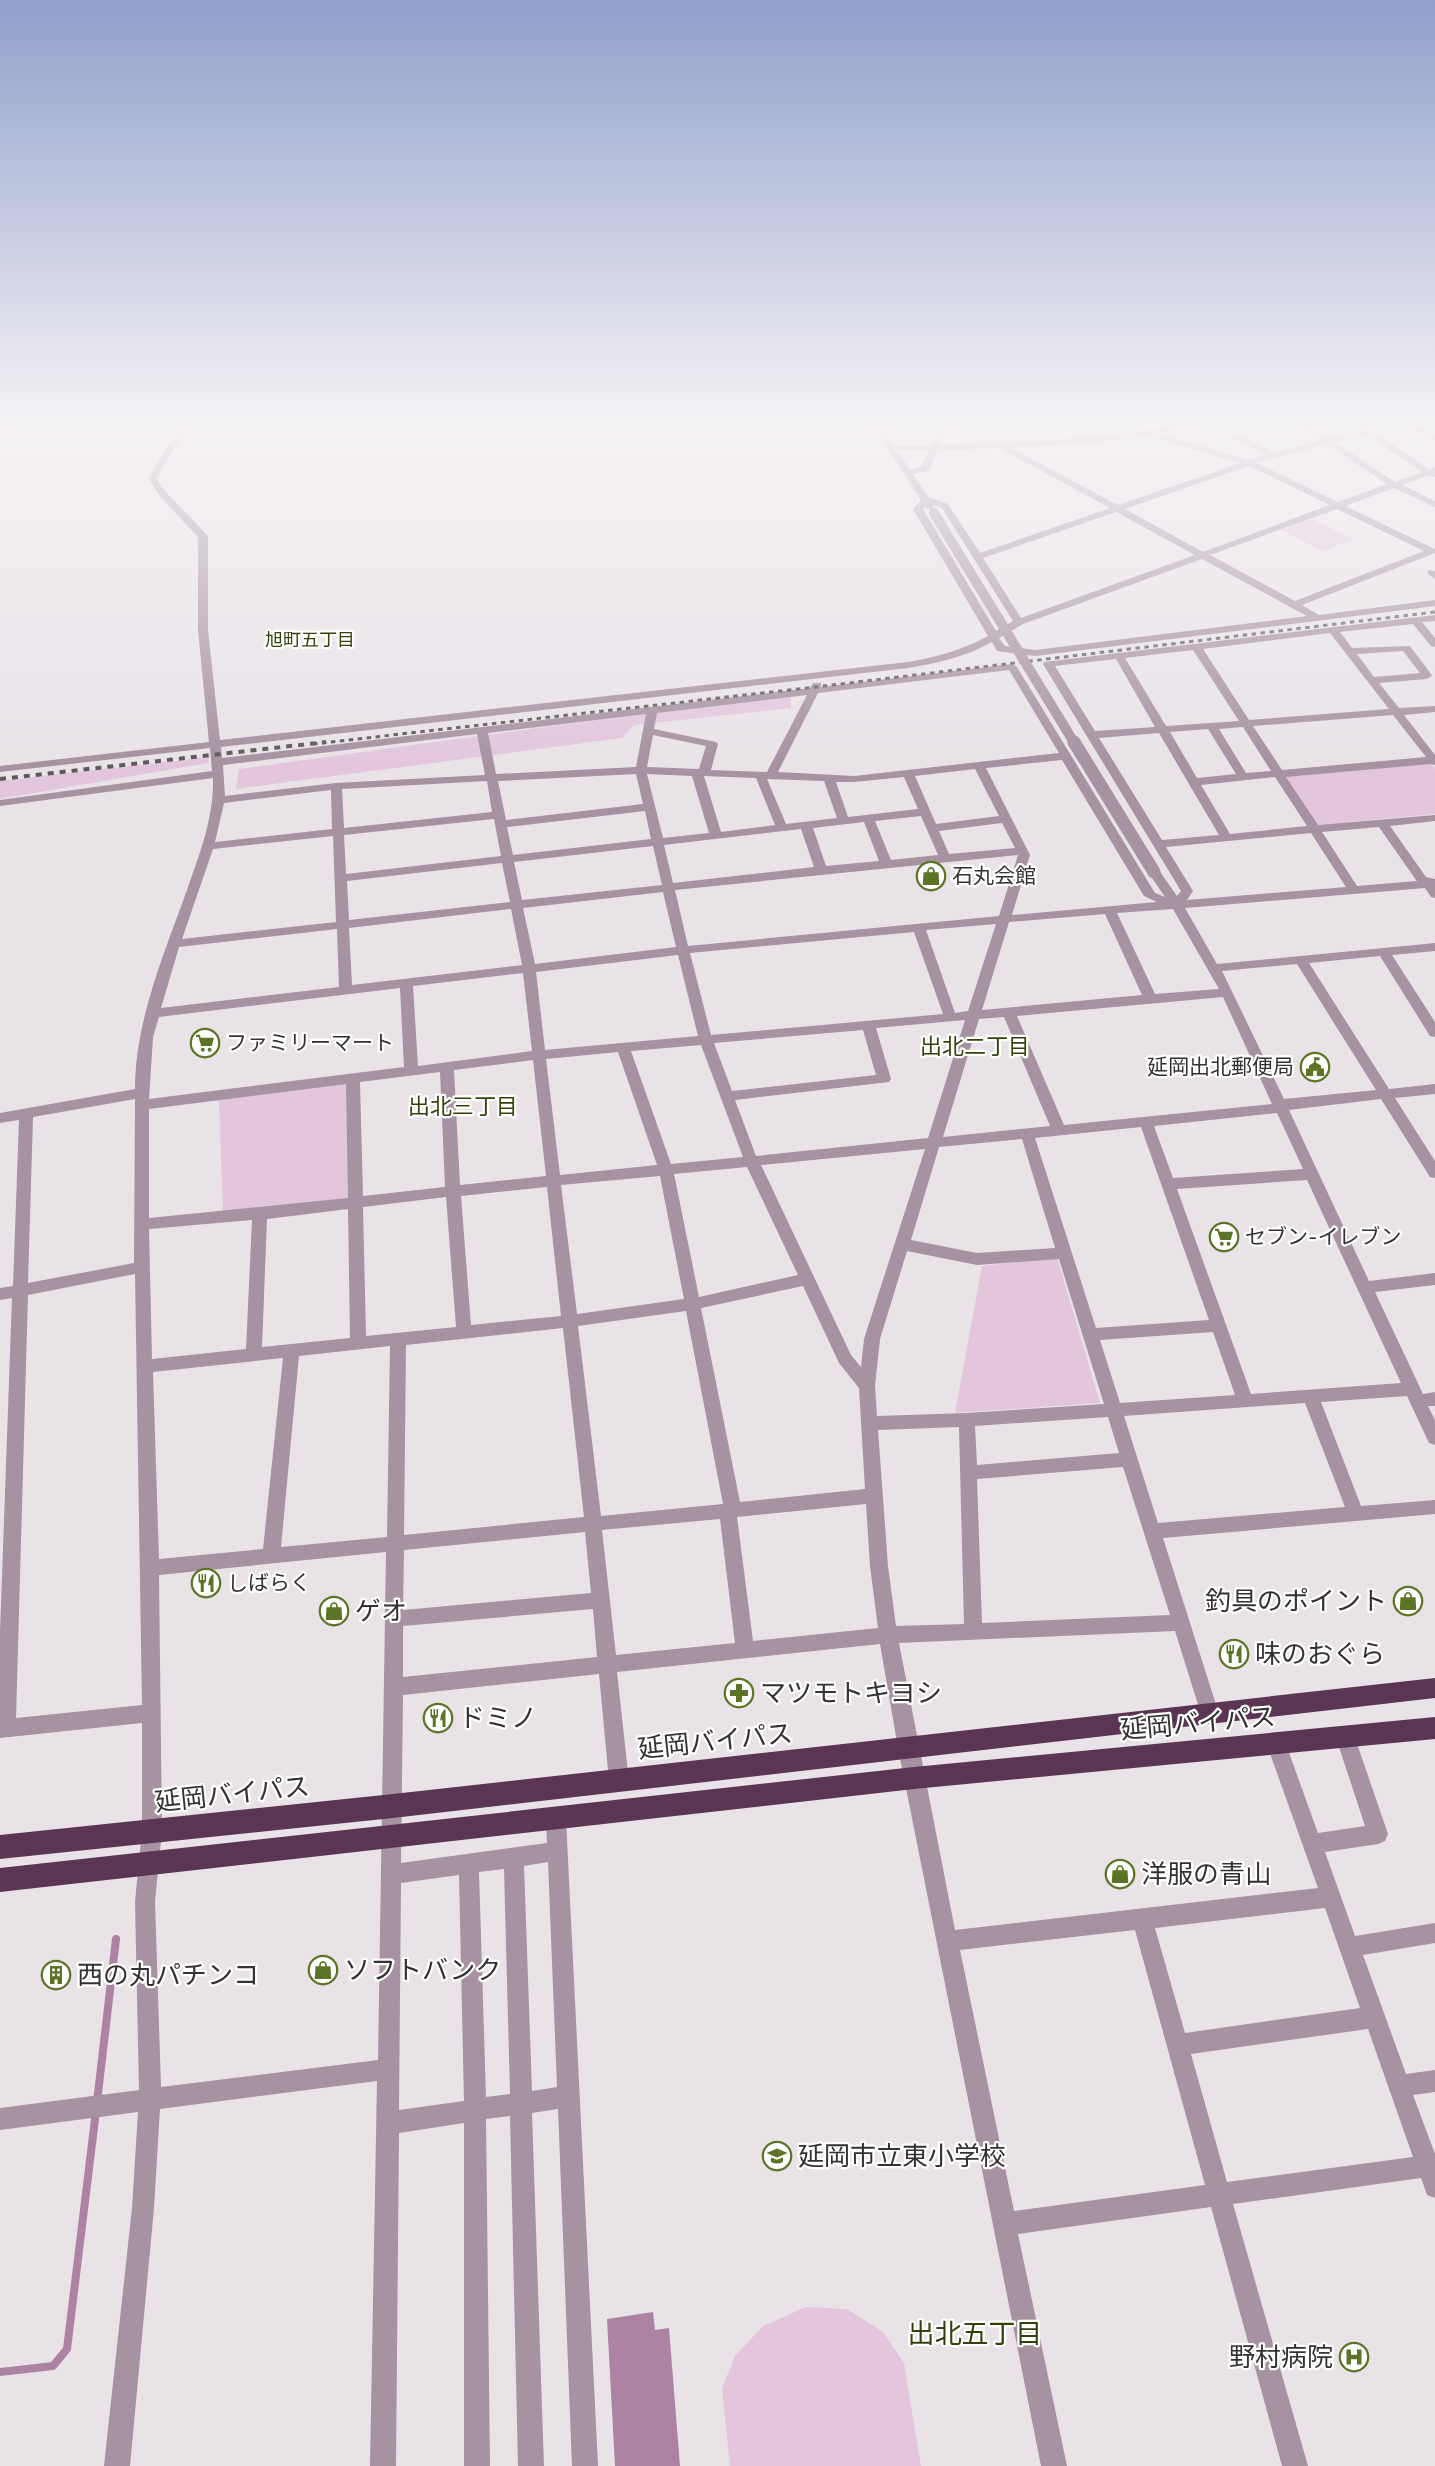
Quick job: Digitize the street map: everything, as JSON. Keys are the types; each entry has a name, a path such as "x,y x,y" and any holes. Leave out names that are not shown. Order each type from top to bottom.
{"highway":[{"name":"延岡バイパス","path":"0,1847 619,1781 1435,1688"},
{"name":"延岡バイパス","path":"0,1880 915,1778 1435,1728"}],"street":[{"path":"117,2466 143,2208 150,2099 144,1901 152,1831 150,1568 142,1267 142,1072 146,1037 174,944 208,846 219,800 203,630 203,536 201,534"},
{"path":"933,534 1001,649 1035,652 1435,603"},
{"path":"947,534 1154,872 1177,905 1227,992 1435,1438"},
{"path":"963,534 1019,622"},
{"path":"978,557 1042,534"},
{"path":"1162,534 1318,618"},
{"path":"0,802 216,760 942,659 972,649 1019,622 1257,534"},
{"path":"1398,534 1434,551"},
{"path":"1294,605 1434,551"},
{"path":"1177,905 1187,891 1048,664 1435,618"},
{"path":"1415,620 1435,644"},
{"path":"1333,630 1434,761"},
{"path":"1196,646 1354,890"},
{"path":"1349,651 1406,648 1427,675 1371,680"},
{"path":"1119,656 1226,837"},
{"path":"0,769 216,760 1012,667 1150,896 1177,905"},
{"path":"782,829 766,775 822,674"},
{"path":"652,709 641,770 682,950 706,1040 750,1160 845,1359 867,1386"},
{"path":"1090,735 1435,709"},
{"path":"1211,725 1243,777"},
{"path":"482,730 529,968 593,1523 619,1781"},
{"path":"648,731 712,744 701,773 716,836"},
{"path":"219,800 336,786 641,770 854,779 1066,756"},
{"path":"1192,782 1434,761"},
{"path":"979,765 1024,855 872,1339 867,1386 873,1496 888,1635 908,1748 1054,2466"},
{"path":"908,773 945,858"},
{"path":"830,778 844,821"},
{"path":"336,786 346,990"},
{"path":"208,846 338,832 650,807"},
{"path":"340,878 925,812"},
{"path":"868,818 886,863"},
{"path":"1158,844 1435,818"},
{"path":"932,828 1006,819"},
{"path":"1382,822 1422,880 1433,887"},
{"path":"806,826 821,870"},
{"path":"174,944 821,870 1022,850"},
{"path":"153,1013 682,950 1004,919 1354,890 1433,887"},
{"path":"1110,911 1151,1000"},
{"path":"919,927 951,1019"},
{"path":"1214,968 1435,947"},
{"path":"1383,951 1435,1033"},
{"path":"1301,960 1435,1173"},
{"path":"406,983 411,1071"},
{"path":"0,1118 143,1099 353,1079 539,1055 1227,992"},
{"path":"1009,1013 1059,1131"},
{"path":"727,1096 884,1078 869,1026"},
{"path":"623,1047 666,1171 730,1510 745,1651"},
{"path":"447,1066 453,1191 464,1331"},
{"path":"353,1079 358,1342"},
{"path":"142,1224 260,1214 750,1160 1146,1122 1435,1089"},
{"path":"26,1113 3,1729 150,1713"},
{"path":"1146,1122 1246,1402"},
{"path":"1027,1134 1210,1714"},
{"path":"1169,1184 1312,1174"},
{"path":"254,1354 260,1214"},
{"path":"902,1244 977,1259 1065,1253"},
{"path":"0,1294 142,1267"},
{"path":"145,1366 569,1321 692,1304 807,1279"},
{"path":"1364,1287 1435,1279"},
{"path":"1090,1335 1219,1325"},
{"path":"383,2466 398,1338"},
{"path":"271,1556 292,1350"},
{"path":"869,1423 967,1420 1311,1397 1415,1395 1435,1399"},
{"path":"1311,1397 1356,1514"},
{"path":"967,1420 973,1632"},
{"path":"969,1473 1129,1460"},
{"path":"150,1568 873,1496"},
{"path":"1152,1531 1435,1507"},
{"path":"395,1619 600,1600"},
{"path":"394,1687 888,1635 1181,1623"},
{"path":"1312,1844 1378,1834 1346,1738"},
{"path":"1006,2224 1218,2195 1433,2173 1374,2018 1277,1745"},
{"path":"556,1819 585,2466"},
{"path":"392,1874 559,1851"},
{"path":"514,1857 531,2466"},
{"path":"469,1863 475,2110 477,2466"},
{"path":"948,1941 1332,1897"},
{"path":"1142,1918 1295,2466"},
{"path":"1349,1947 1435,1933"},
{"path":"1177,2045 1374,2018"},
{"path":"0,2119 389,2069"},
{"path":"1399,2086 1435,2081"},
{"path":"388,2123 569,2096"}],"shaded area":[{"path":"1289,534 1343,534 1353,539 1323,551"},
{"path":"791,693 791,708 634,725 622,738 236,789 239,769"},
{"path":"209,757 208,763 0,799 0,781"},
{"path":"1431,763 1435,769 1435,814 1317,825 1285,776"},
{"path":"348,1083 350,1199 223,1214 219,1099"},
{"path":"1057,1257 1100,1403 955,1413 982,1266"},
{"path":"806,2307 847,2309 883,2332 904,2363 921,2466 730,2466 722,2388 735,2356 763,2326"},
{"path":"653,2312 655,2330 669,2328 680,2466 615,2466 607,2319"}],"waterway":[{"path":"97,2102 116,1939"},
{"path":"0,2372 53,2366 67,2349 96,2111"}],"railway":[{"path":"313,744 824,686 1435,612"},
{"path":"0,779 326,742"}],"place":[{"name":"石丸会館","path":"931,876"},
{"name":"ファミリーマート","path":"205,1043"},
{"name":"延岡出北郵便局","path":"1315,1067"},
{"name":"セブン-イレブン","path":"1224,1237"},
{"name":"しばらく","path":"206,1583"},
{"name":"釣具のポイント","path":"1408,1601"},
{"name":"ゲオ","path":"334,1611"},
{"name":"味のおぐら","path":"1234,1654"},
{"name":"マツモトキヨシ","path":"739,1693"},
{"name":"ドミノ","path":"438,1718"},
{"name":"洋服の青山","path":"1120,1874"},
{"name":"ソフトバンク","path":"323,1970"},
{"name":"西の丸パチンコ","path":"56,1975"},
{"name":"延岡市立東小学校","path":"777,2156"},
{"name":"野村病院","path":"1354,2357"}],"district":[{"name":"旭町五丁目","path":"310,640"},
{"name":"出北二丁目","path":"975,1046"},
{"name":"出北三丁目","path":"463,1106"},
{"name":"出北五丁目","path":"975,2334"}]}
